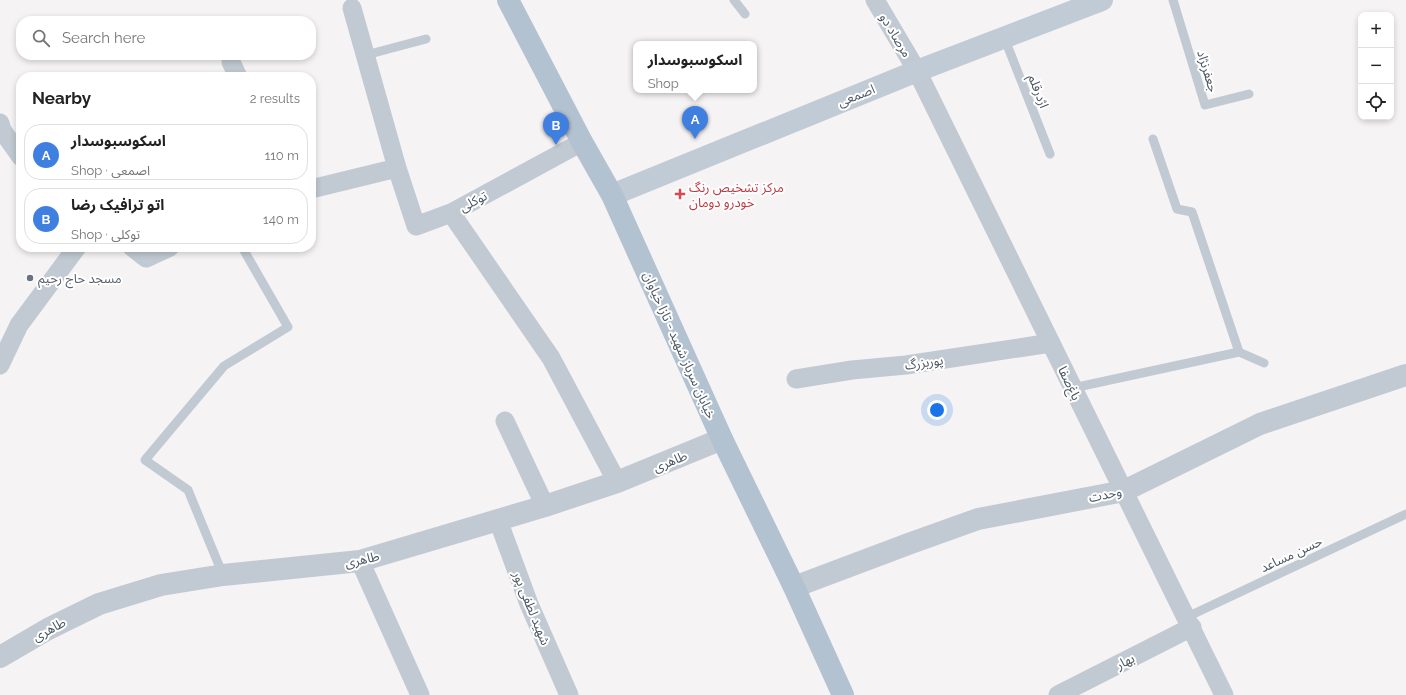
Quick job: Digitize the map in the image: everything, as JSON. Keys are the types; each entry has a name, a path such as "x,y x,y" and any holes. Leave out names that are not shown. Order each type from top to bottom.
{"main road":[{"name":"خیابان سرباز شهید - تازا خیاوان","path":"508,0 582,142 612,195 722,440 794,588 843,695"},
{"name":"اصمعی","path":"612,195 917,71 1102,0"}],"street":[{"name":"مرصاد دو","path":"875,0 917,71"},
{"name":"توکلی","path":"352,8 397,168 416,226 450,213 582,142"},
{"name":"باغ‌صفا","path":"917,71 1224,695"},
{"path":"1,128 16,150"},
{"path":"316,188 397,168"},
{"path":"450,213 550,358 617,482"},
{"path":"0,365 19,325 73,252"},
{"path":"138,252 146,258 159,252"},
{"name":"پوربزرگ","path":"796,379 852,370 906,365 1051,343"},
{"name":"وحدت","path":"794,588 911,543 978,520 1124,491 1260,424 1406,375"},
{"path":"505,421 545,506"},
{"name":"طاهری","path":"0,657 48,629 99,604 161,585 223,575 360,561 545,506 617,482 722,440"},
{"name":"شهید لطفی پور","path":"498,520 529,604 569,695"},
{"path":"360,561 420,695"},
{"name":"بهار","path":"1058,695 1189,622"}],"lane":[{"path":"734,0 745,14"},
{"name":"جعفرنژاد","path":"1173,0 1205,106 1249,94"},
{"name":"اژدرقلم","path":"1004,37 1050,154"},
{"path":"366,56 426,39"},
{"path":"1153,139 1177,209 1192,212 1239,352"},
{"path":"223,575 188,490 145,460 224,366 288,327 245,252"},
{"path":"1073,388 1239,352 1264,363"},
{"name":"حسن مساعد","path":"1189,622 1406,514"}],"place":[{"name":"اسکوسبوسدار","path":"695,139"},
{"name":"اتو ترافیک رضا","path":"556,145"},
{"name":"مرکز تشخیص رنگ خودرو دومان","path":"680,194"},
{"name":"مسجد حاج رحیم","path":"30,278"}]}
